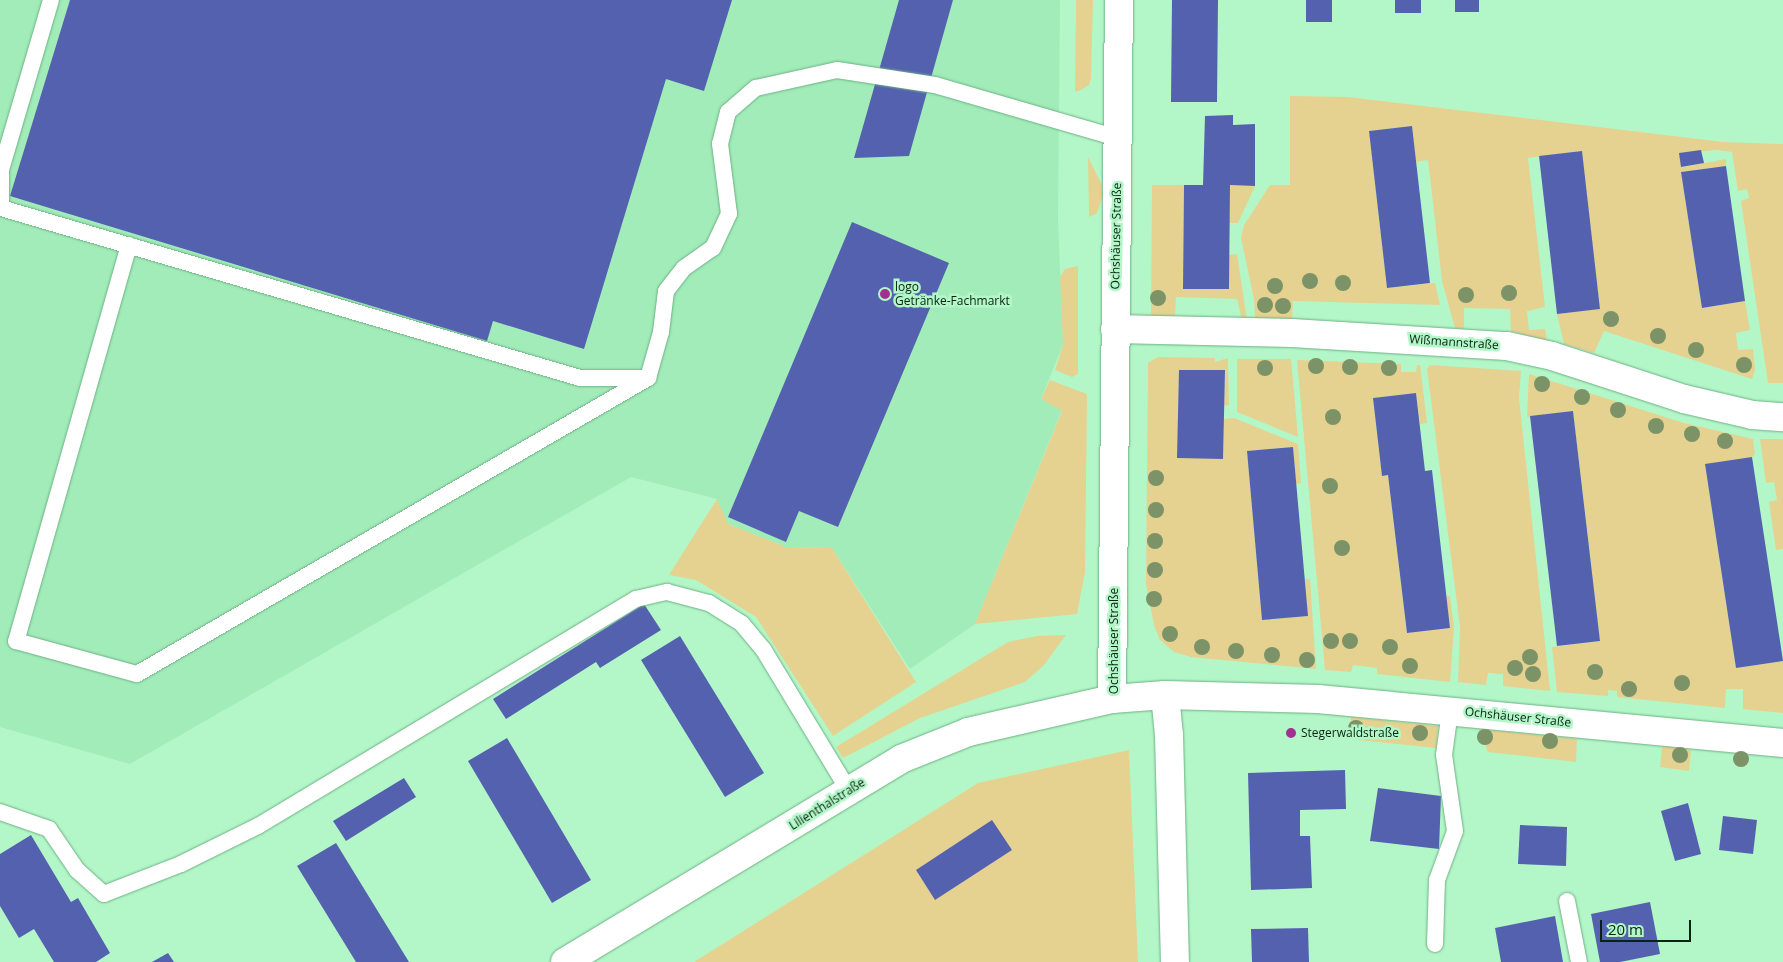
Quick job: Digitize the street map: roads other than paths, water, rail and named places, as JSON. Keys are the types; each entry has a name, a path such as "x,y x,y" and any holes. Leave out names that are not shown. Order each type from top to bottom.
{"street":[{"name":"Ochshäuser Straße","path":"1119,0 1112,699 1165,695 1318,699 1783,743"},
{"name":"Wißmannstraße","path":"1115,329 1292,333 1507,346 1552,356 1684,399 1752,415 1783,417"},
{"path":"1165,695 1170,734 1175,962"},
{"name":"Lilienthalstraße","path":"565,962 900,759 968,732 1112,699"}],"lane":[{"path":"51,0 1,170 1,208 580,378 648,378"},
{"path":"130,245 16,642 137,674 648,378 661,332 666,291 684,268 713,248 729,214 720,144 728,112 756,88 837,70 935,85 1117,138"},
{"path":"0,812 49,829 77,870 104,894 181,864 258,826 636,598 667,592 709,603 742,624 763,649 849,790"},
{"path":"1436,944 1437,880 1455,830 1444,754 1450,711"},
{"path":"1567,901 1580,962"}],"place":[{"name":"logo Getränke-Fachmarkt","path":"885,294"},
{"name":"Stegerwaldstraße","path":"1291,733"}]}
